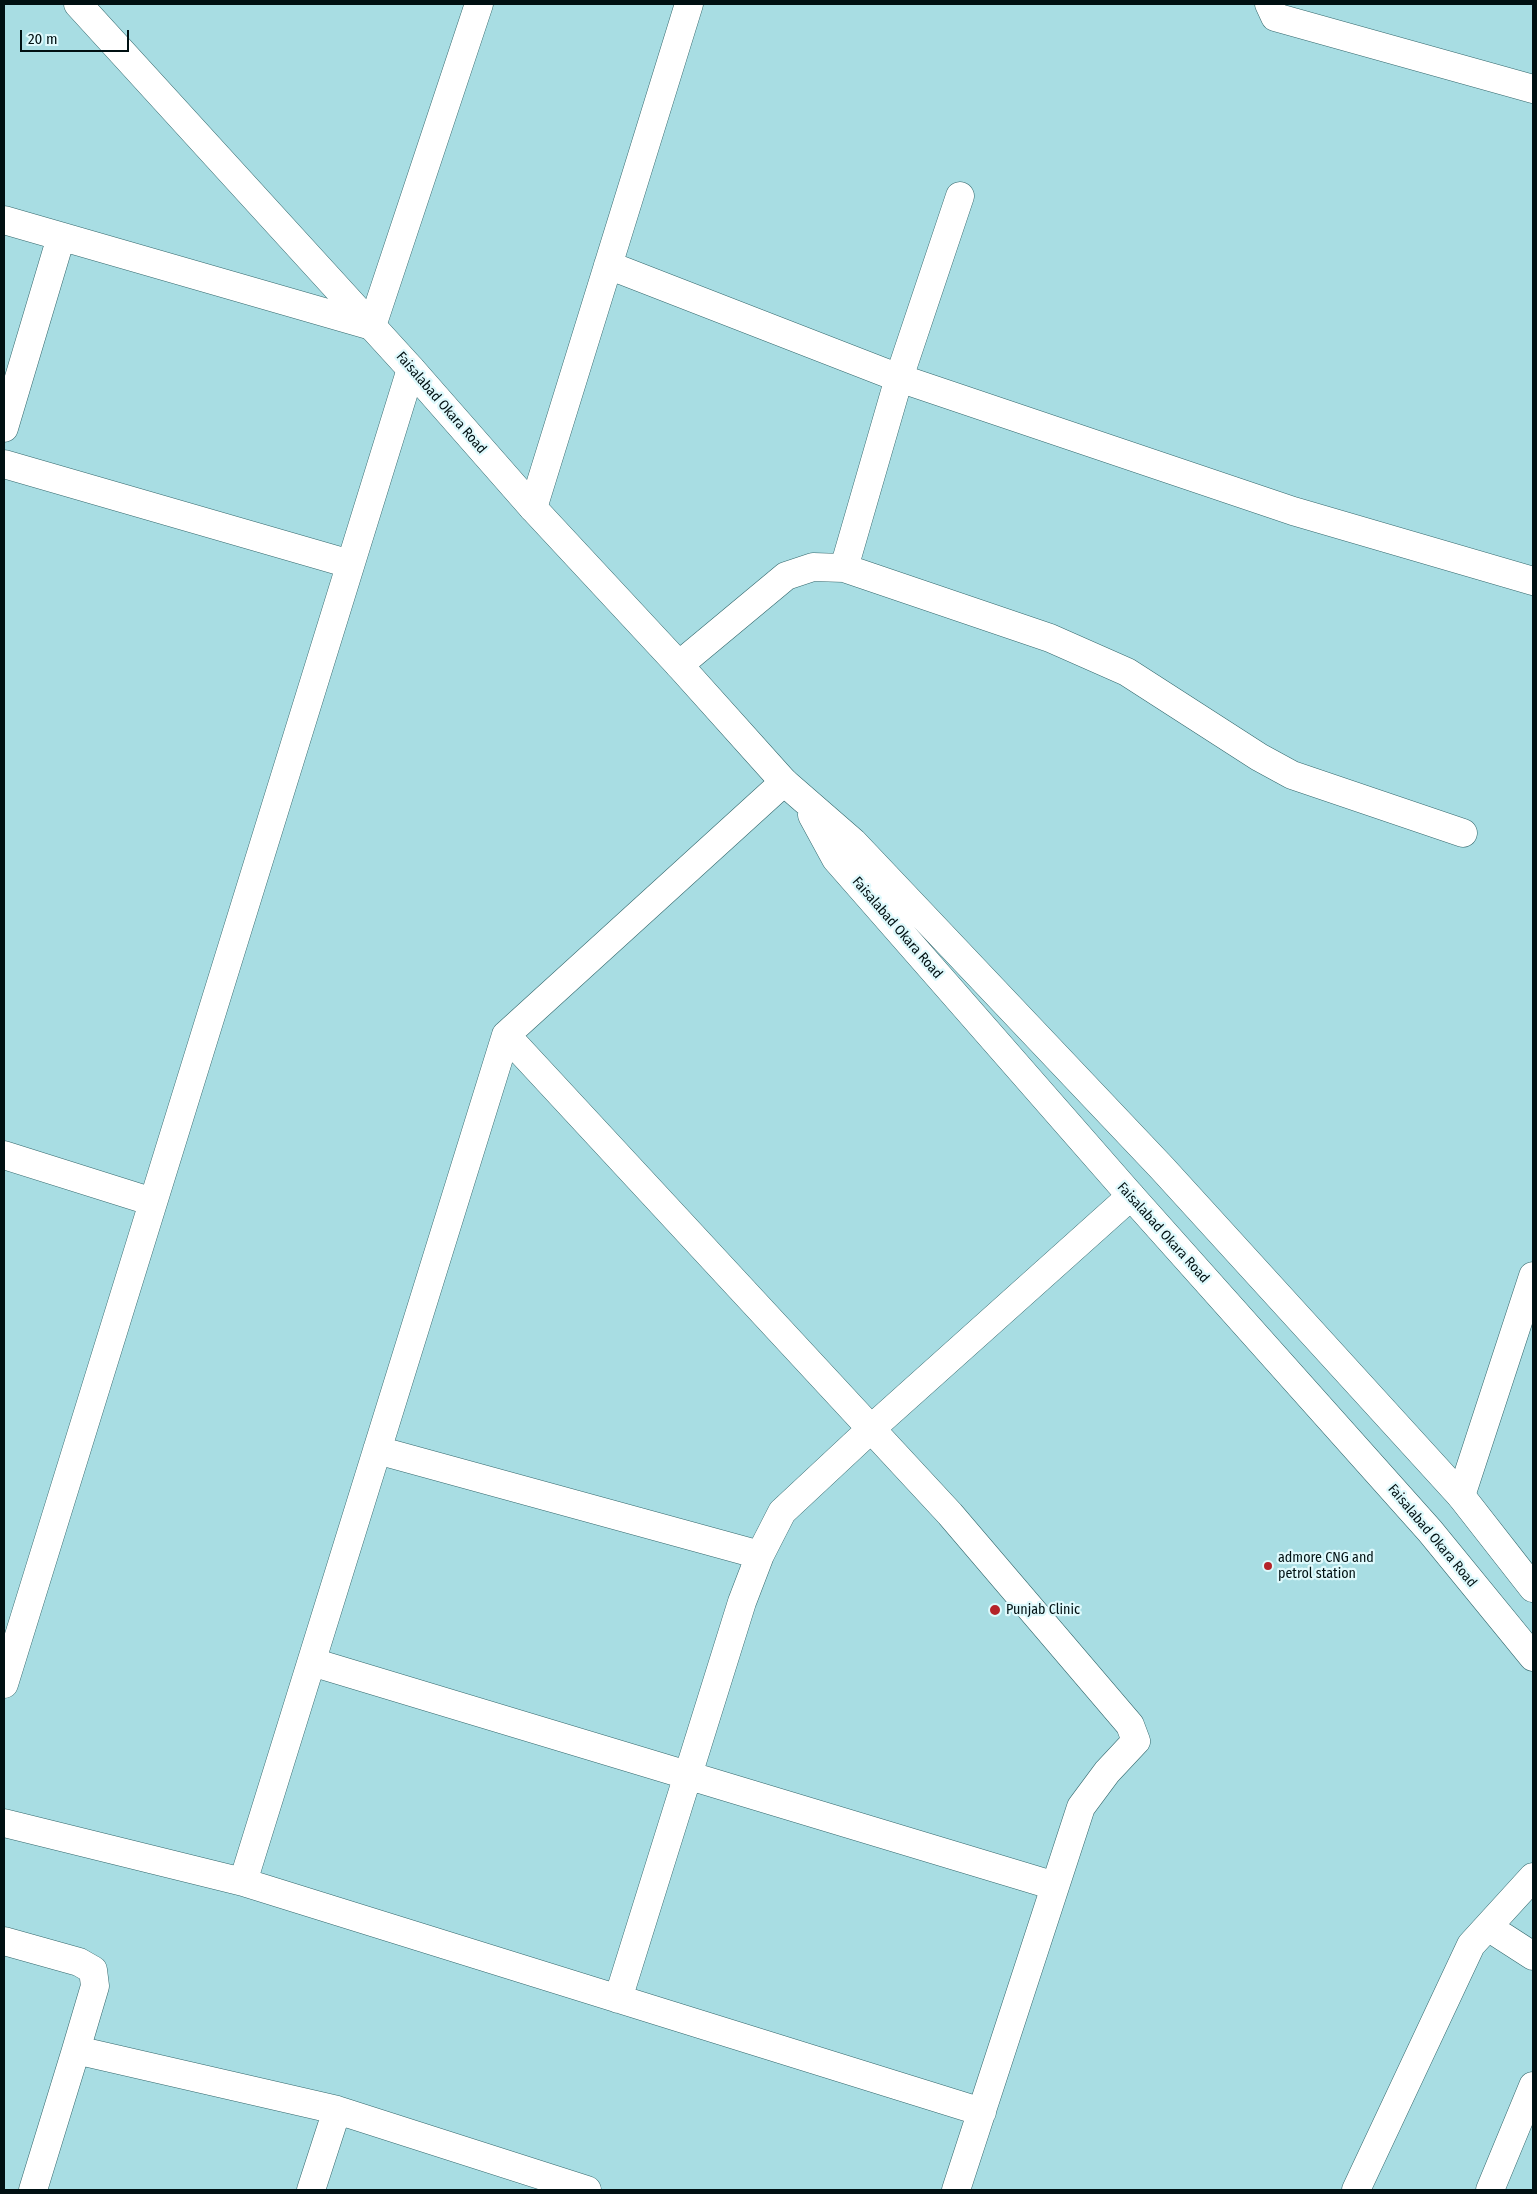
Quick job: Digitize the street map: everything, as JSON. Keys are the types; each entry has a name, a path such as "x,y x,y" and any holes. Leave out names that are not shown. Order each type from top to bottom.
{"street":[{"name":"Faisalabad Okara Road","path":"78,4 411,368 533,508 679,665 784,782 853,842 1156,1161 1461,1496 1533,1588"},
{"path":"4,220 372,326 479,4"},
{"path":"533,508 689,4"},
{"path":"1269,4 1275,17 1533,89"},
{"path":"844,568 899,378 960,196"},
{"path":"4,428 61,237"},
{"path":"608,265 899,378 1293,511 1533,581"},
{"path":"4,1684 411,368"},
{"path":"4,464 350,564"},
{"path":"679,665 786,576 813,567 844,568 1050,638 1128,672 1259,757 1292,775 1463,833"},
{"path":"243,1882 506,1035 784,782"},
{"name":"Faisalabad Okara Road","path":"804,801 836,858 1131,1196 1430,1531 1533,1657"},
{"path":"506,1035 950,1514 1130,1725 1136,1740 1107,1772 1081,1807 956,2190"},
{"path":"4,1155 153,1202"},
{"path":"618,1999 742,1602 760,1555 782,1512 872,1428 1131,1196"},
{"path":"1461,1496 1533,1276"},
{"path":"377,1450 760,1555"},
{"path":"312,1662 688,1777 1055,1886"},
{"path":"4,1823 243,1882 982,2112"},
{"path":"1356,2190 1471,1945 1533,1877"},
{"path":"1488,1927 1533,1956"},
{"path":"4,1941 79,1962 93,1970 95,1986 33,2190"},
{"path":"76,2050 337,2110 587,2190"},
{"path":"1490,2190 1533,2086"},
{"path":"311,2190 337,2110"}],"place":[{"name":"admore CNG and petrol station","path":"1268,1566"},
{"name":"Punjab Clinic","path":"995,1610"}]}
